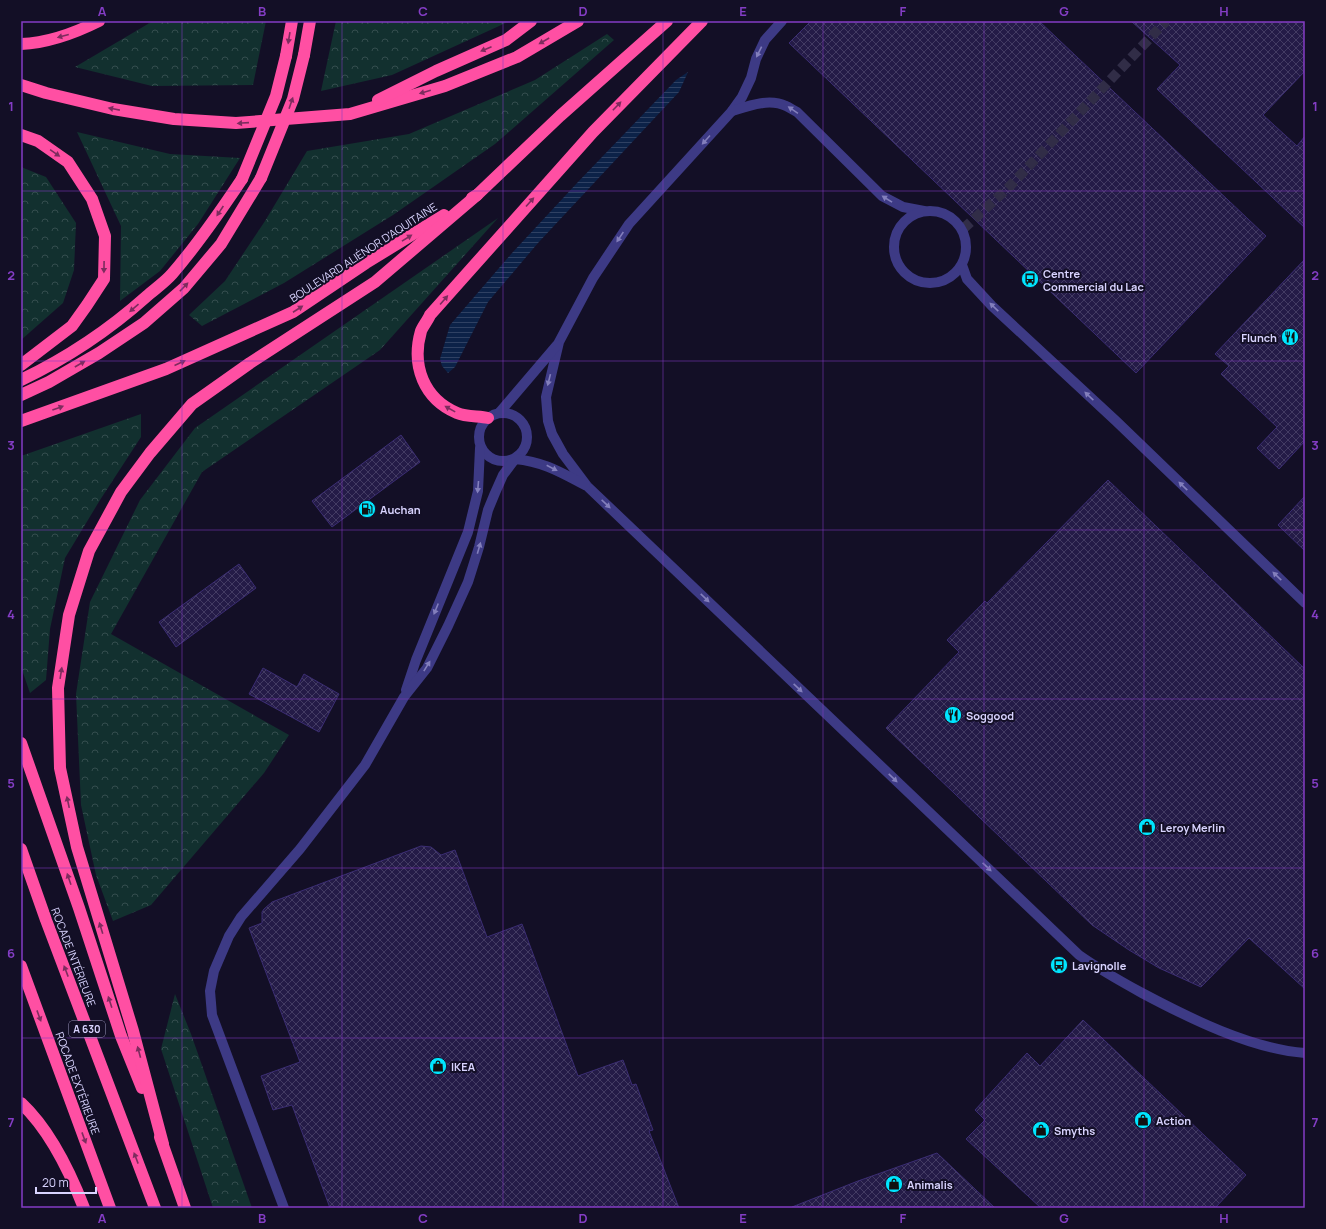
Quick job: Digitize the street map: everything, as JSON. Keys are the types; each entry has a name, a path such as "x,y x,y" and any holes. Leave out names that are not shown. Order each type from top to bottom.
{"highway":[{"path":"21,44 34,44 75,33 99,21"},
{"path":"21,380 42,370 90,341 131,311 171,275 206,232 242,179 276,96 286,56 292,21"},
{"path":"21,395 49,382 99,353 144,323 184,288 221,244 261,178 293,100 304,55 310,21"},
{"path":"350,114 436,71 506,40 531,21"},
{"path":"21,85 46,93 113,109 174,119 236,123 350,114 445,86 510,60 530,50 578,21"},
{"name":"BOULEVARD ALIÉNOR D'AQUITAINE","path":"21,420 166,369 293,312 366,263 477,195 560,116 667,21"},
{"path":"494,415 459,414 440,403 427,390 419,370 418,351 422,331 430,315 593,132 702,21"},
{"path":"21,135 38,141 68,162 92,199 105,236 104,279 87,306 72,326 21,365"},
{"path":"163,1144 133,1031 77,847 60,768 58,688 70,615 89,551 121,492 150,453 192,404 250,363 375,282 477,195"},
{"path":"21,743 79,908 121,1036 163,1144 185,1208"},
{"name":"ROCADE INTÉRIEURE","path":"21,849 46,920 155,1208"},
{"name":"ROCADE EXTÉRIEURE","path":"21,966 110,1208"},
{"path":"21,1103 48,1136 65,1164 84,1208"}],"street":[{"path":"404,698 416,660 468,532 478,491 480,448 478,440 479,431 482,424 494,415 559,342 593,278 629,224 732,111 742,97 751,78 756,59 765,40 782,21"},
{"path":"732,111 763,103 784,105 796,112 882,196 903,207 924,211"},
{"path":"935,210 946,214 962,229 966,240 967,249 962,265 947,279 937,283 927,283 906,274 898,264 894,253 894,240 905,220 914,214 924,211 935,210"},
{"path":"962,265 967,279 992,306 1116,421 1305,603"},
{"path":"559,342 546,398 548,421 552,434 562,454 587,486 1079,955 1111,976 1165,1006 1216,1028 1255,1042 1284,1050 1305,1053"},
{"path":"284,1208 212,1015 210,991 214,971 229,936 241,917 300,849 365,765 404,698 427,668 468,582 479,547 488,510 503,475 515,459 522,453 526,446 526,429 522,422 515,416 507,413 494,415"},
{"path":"480,448 492,459 500,462 515,459 532,460 547,465 587,486"}],"green space":[{"path":"153,21 266,21 253,85 152,86 75,67"},
{"path":"336,21 510,21 392,75 321,91"},
{"path":"607,34 614,40 495,144 393,215 284,283 202,326 189,315 225,281 265,221 307,151 409,134 535,80"},
{"path":"77,132 170,154 240,158 198,224 160,271 120,301 121,226"},
{"path":"21,167 46,177 76,223 74,270 63,303 21,340"},
{"path":"498,218 380,350 202,472 111,634 289,735 264,773 151,905 113,921 96,875 81,805 76,694 90,602 140,500 195,428"},
{"path":"141,414 141,437 100,500 65,558 50,629 46,680 30,693 21,667 21,456"},
{"path":"175,994 191,1034 252,1208 213,1208 161,1049"}],"water":[{"path":"688,72 679,92 538,243 488,302 455,367 448,373 442,366 440,359 450,325 512,253 577,183 676,80"}],"building":[{"path":"811,21 1039,21 1266,236 1136,373 789,43"},
{"path":"1131,21 1305,21 1305,71 1263,115 1297,146 1305,136 1305,228 1157,89 1180,65"},
{"path":"1305,259 1305,441 1279,469 1257,448 1277,427 1221,374 1229,366 1215,354"},
{"path":"401,435 420,462 332,527 312,501"},
{"name":"Leroy Merlin","path":"1108,480 1305,669 1305,989 1249,938 1201,987 1159,968 1129,950 1092,925 886,728 959,652 947,640 985,601 987,603"},
{"path":"1305,496 1305,551 1278,525"},
{"path":"239,564 256,588 176,647 159,622"},
{"path":"263,668 297,687 304,674 339,694 319,732 249,694"},
{"name":"IKEA","path":"421,846 431,847 441,855 455,850 487,937 522,924 578,1076 623,1060 632,1085 636,1084 653,1130 649,1131 679,1208 330,1208 292,1105 273,1110 261,1076 300,1062 249,928 262,923 262,912 272,902"},
{"path":"1083,1020 1246,1175 1215,1208 1041,1208 966,1139 985,1120 975,1110 1027,1053 1040,1066"},
{"path":"937,1153 995,1208 792,1208 858,1181"}],"tunnel":[{"path":"963,229 1009,187 1166,21"}],"place":[{"name":"Centre Commercial du Lac","path":"1030,279"},
{"name":"Flunch","path":"1290,337"},
{"name":"Auchan","path":"367,509"},
{"name":"Soggood","path":"953,715"},
{"name":"Leroy Merlin","path":"1147,827"},
{"name":"Lavignolle","path":"1059,965"},
{"name":"IKEA","path":"438,1066"},
{"name":"Action","path":"1143,1120"},
{"name":"Smyths","path":"1041,1130"},
{"name":"Animalis","path":"894,1184"}]}
